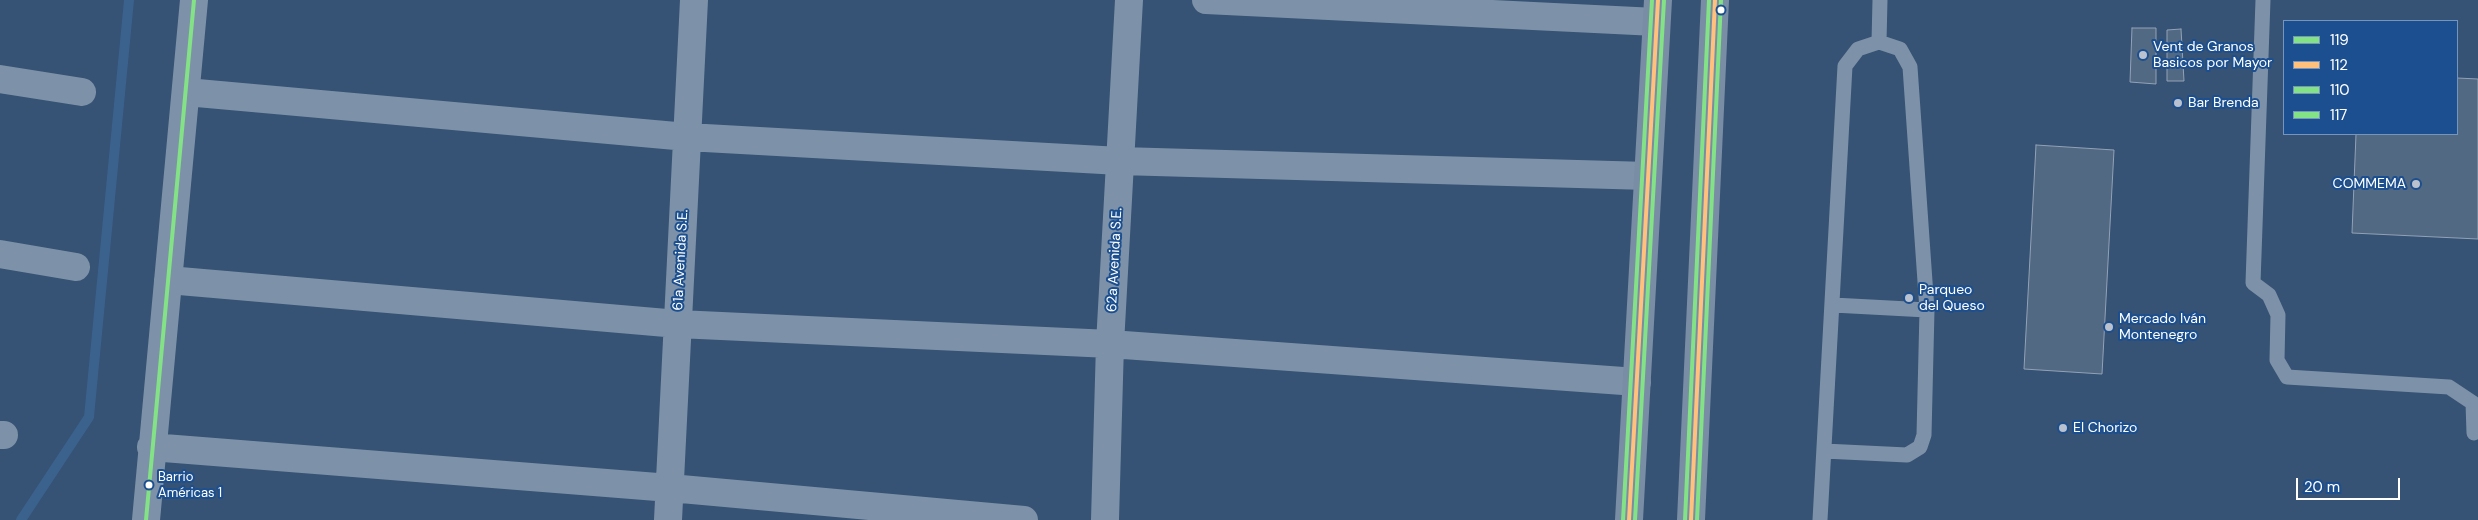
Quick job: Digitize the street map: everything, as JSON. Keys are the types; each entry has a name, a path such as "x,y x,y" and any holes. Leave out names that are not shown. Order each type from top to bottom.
{"main road":[{"path":"1691,520 1715,0"},
{"path":"1629,520 1657,11"}],"street":[{"path":"146,520 151,447 194,0"},
{"name":"61a Avenida S.E.","path":"668,520 694,0"},
{"name":"62a Avenida S.E.","path":"1105,520 1110,344 1129,0"},
{"path":"1206,0 1657,11"},
{"path":"0,79 82,92"},
{"path":"186,92 687,138 1120,162 1648,176"},
{"path":"0,254 76,267"},
{"path":"168,280 678,324 1110,344 1637,382"},
{"path":"151,447 670,488 1024,520"}],"lane":[{"path":"1879,42 1880,0"},
{"path":"2263,0 2253,283 2269,295 2278,315 2277,360 2288,377 2449,387 2472,403 2474,433"},
{"path":"1820,520 1845,66 1858,49 1879,42 1900,49 1910,67 1927,310 1924,435 1920,447 1907,455 1824,451"},
{"path":"1833,305 1927,310"}],"building":[{"name":"Vent de Granos Basicos por Mayor","path":"2132,28 2156,28 2156,84 2130,82"},
{"path":"2181,29 2184,81 2167,81 2167,30"},
{"name":"COMMEMA","path":"2458,78 2478,79 2478,239 2352,233 2356,135 2458,135"},
{"path":"2036,145 2114,150 2102,374 2024,369"}],"waterway":[{"path":"21,520 89,417 129,0"}],"transit line":[{"name":"119","path":"146,520 194,0"},
{"name":"117","path":"1623,520 1652,0"},
{"name":"112","path":"1629,520 1658,0"},
{"name":"110","path":"1635,520 1664,0"},
{"name":"117","path":"1685,520 1709,0"},
{"name":"112","path":"1691,520 1715,0"},
{"name":"110","path":"1697,520 1721,0"}],"place":[{"name":"Vent de Granos Basicos por Mayor","path":"2143,55"},
{"name":"Bar Brenda","path":"2178,103"},
{"name":"COMMEMA","path":"2416,184"},
{"name":"Parqueo del Queso","path":"1909,298"},
{"name":"Mercado Iván Montenegro","path":"2109,327"},
{"name":"El Chorizo","path":"2063,428"},
{"name":"Barrio Américas 1","path":"149,485"}]}
